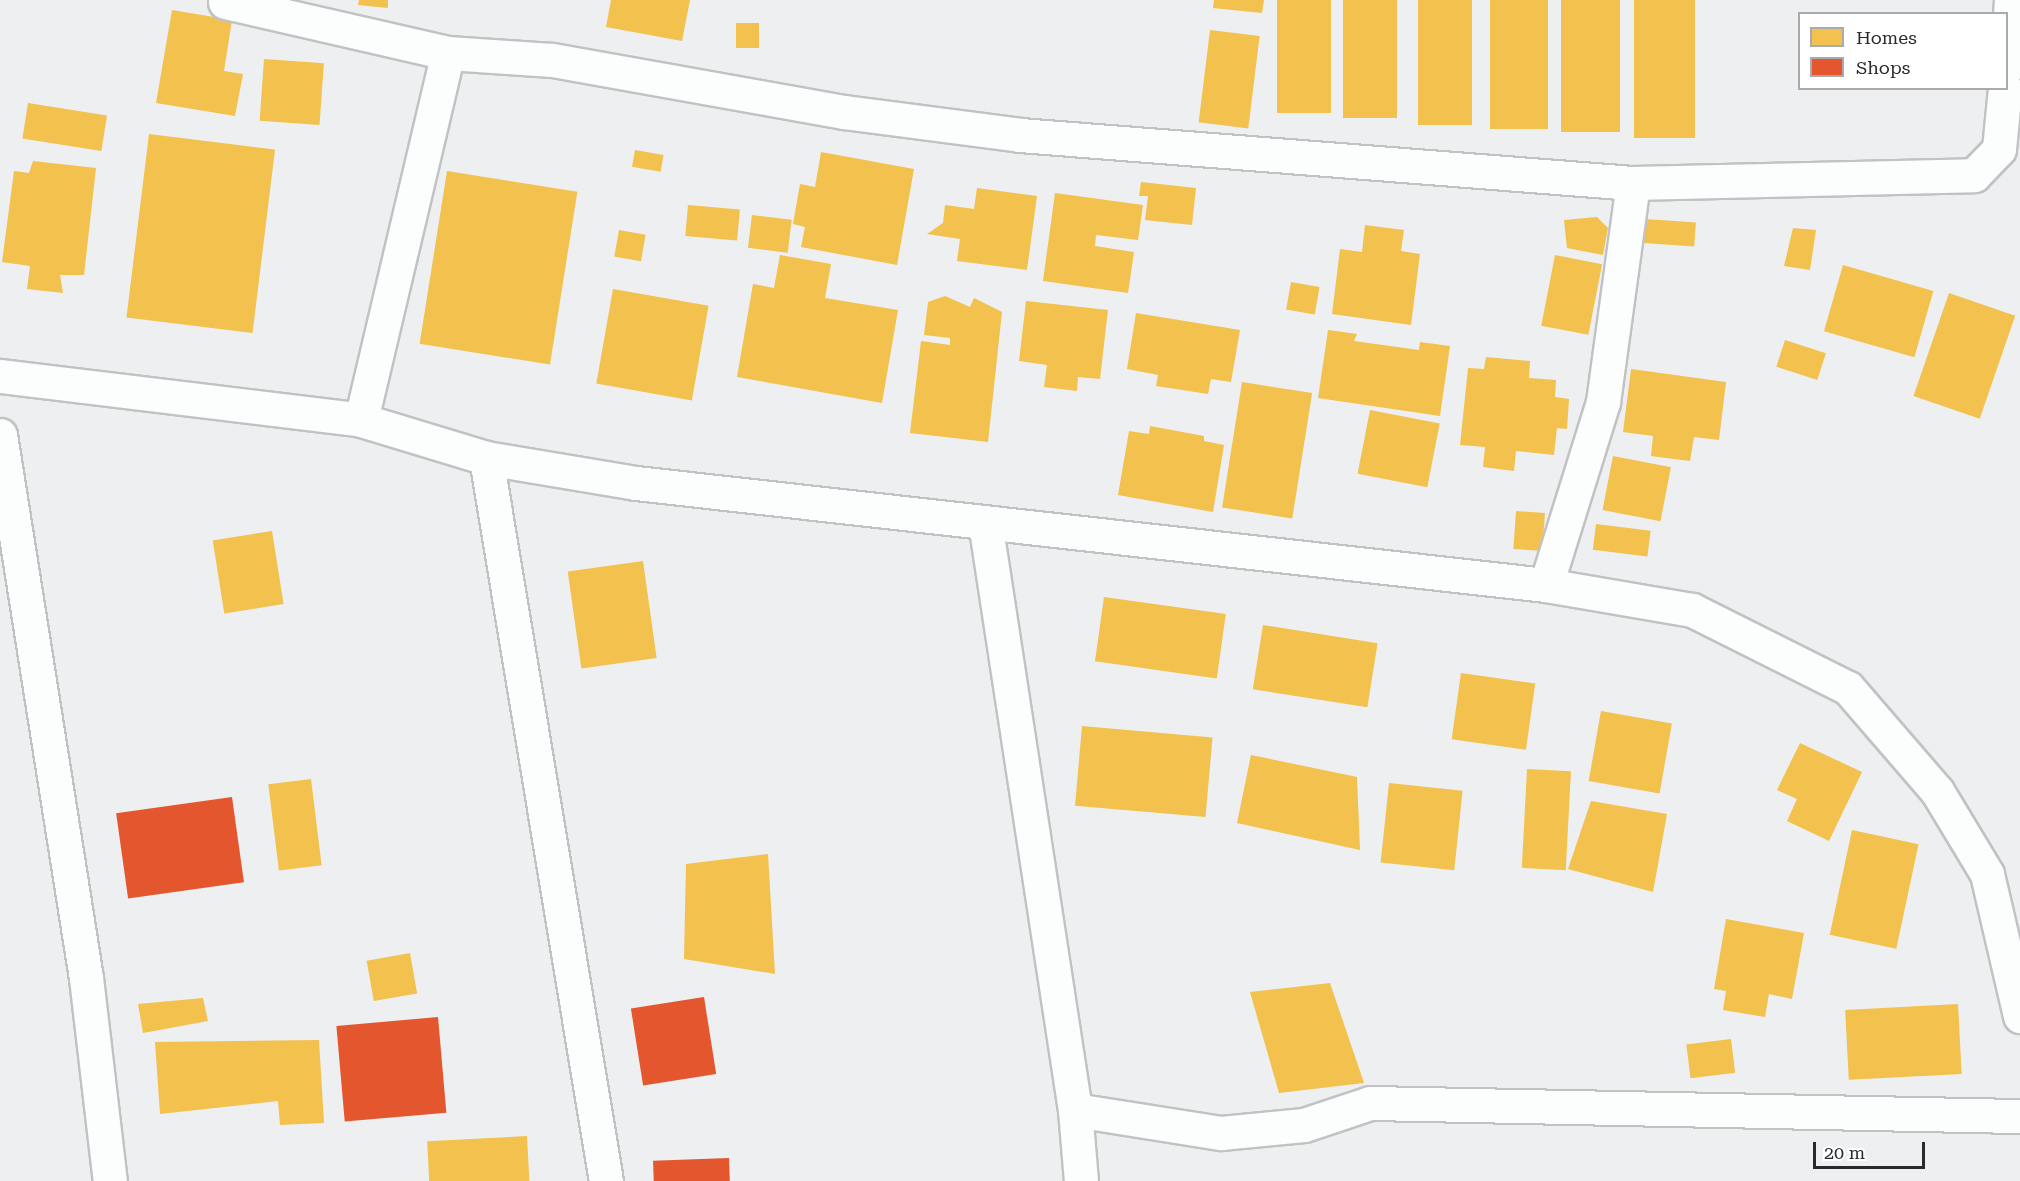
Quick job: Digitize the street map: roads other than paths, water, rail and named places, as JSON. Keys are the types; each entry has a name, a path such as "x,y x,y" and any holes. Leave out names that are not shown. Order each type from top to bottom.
{"street":[{"path":"2008,51 2011,0"},
{"path":"225,2 448,53 552,60 844,112 1020,135 1633,183 1974,175 1999,149 2005,90"},
{"path":"362,420 448,53"},
{"path":"1546,585 1603,402 1633,183"},
{"path":"0,376 362,420 486,458 636,483 1546,585 1692,610 1848,688 1937,791 1987,874 2020,1016"},
{"path":"0,435 86,978 110,1181"},
{"path":"486,458 606,1181"},
{"path":"985,522 1076,1110 1081,1181"},
{"path":"1076,1110 1221,1133 1304,1125 1370,1103 2020,1116"}]}
